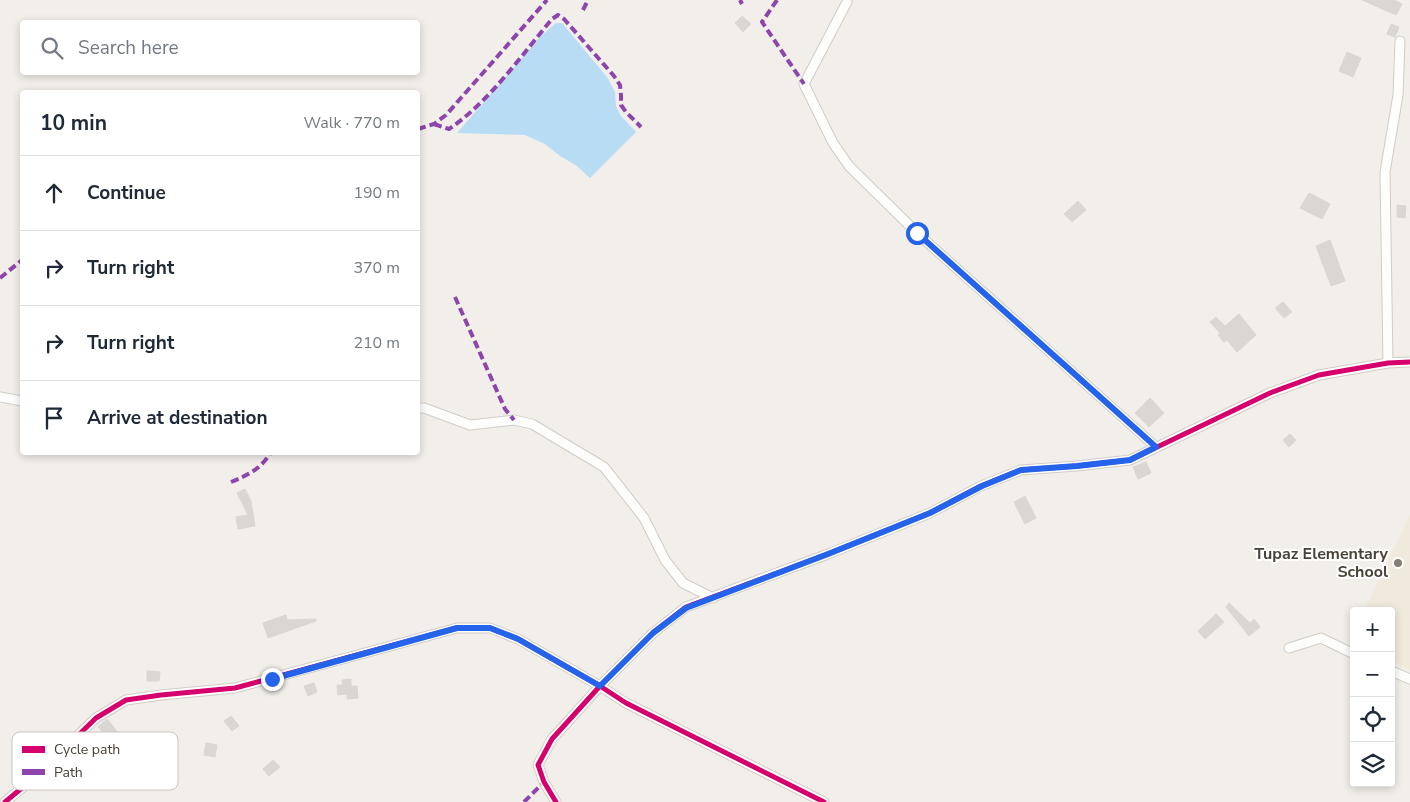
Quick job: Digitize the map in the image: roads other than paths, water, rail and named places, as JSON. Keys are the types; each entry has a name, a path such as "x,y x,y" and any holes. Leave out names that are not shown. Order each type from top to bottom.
{"street":[{"path":"847,2 804,84 838,151 849,166 917,233 1156,447"},
{"path":"1388,363 1385,172 1398,95 1400,41"},
{"path":"556,802 544,782 538,765 552,740 600,686 653,633 686,608 930,513 982,486 1021,470 1130,460 1270,393 1319,376 1388,363 1410,362"},
{"path":"0,397 20,401"},
{"path":"420,408 470,425 514,420 532,424 604,467 644,518 665,560 682,583 713,598"},
{"path":"82,732 96,718 126,700 236,688 457,628 490,628 518,639 626,703 824,802"},
{"path":"1289,648 1321,638 1350,652"},
{"path":"1395,673 1410,679"},
{"path":"5,802 20,790"}],"water":[{"path":"556,23 562,23 607,77 615,92 616,106 621,116 636,132 590,178 577,166 545,144 525,135 457,133 542,35"}],"place":[{"name":"Tupaz Elementary School","path":"1398,563"}]}
